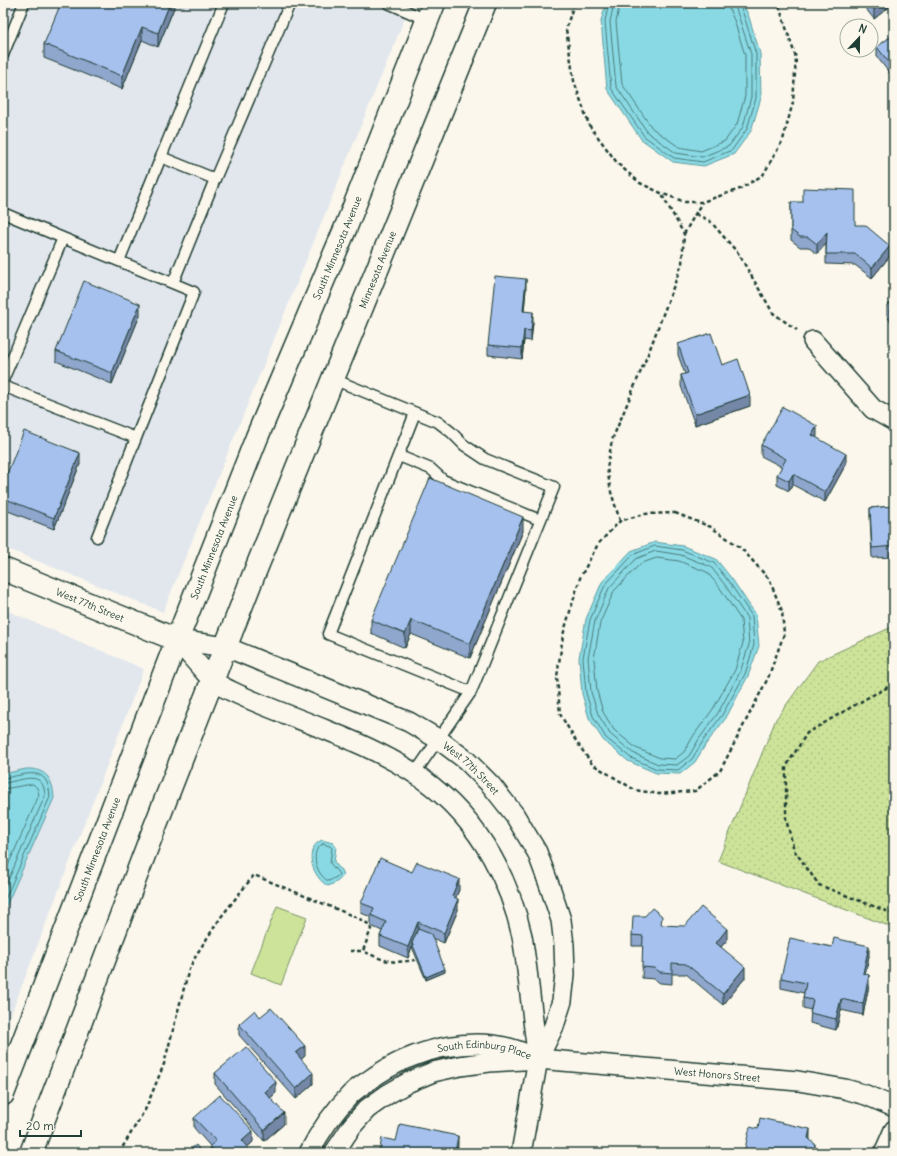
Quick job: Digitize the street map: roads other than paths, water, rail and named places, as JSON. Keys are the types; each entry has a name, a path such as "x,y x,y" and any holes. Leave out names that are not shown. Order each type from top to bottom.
{"main road":[{"name":"Minnesota Avenue","path":"336,370 485,3"},
{"name":"South Minnesota Avenue","path":"3,1094 177,640 257,437 346,227 430,12"},
{"path":"30,1153 212,681 336,370"},
{"name":"West 77th Street","path":"3,569 177,640"}],"street":[{"path":"813,341 873,409 894,421"},
{"name":"West 77th Street","path":"177,640 226,647 409,722 438,739 466,760 491,785 514,814 537,852 554,900 562,926 565,974 562,1001 554,1026 538,1059 521,1153"},
{"name":"West 77th Street","path":"177,640 212,681 249,700 356,741 383,754 415,773 432,786 451,802 468,820 486,846 502,875 514,907 522,935 538,1059"},
{"name":"South Edinburg Place","path":"309,1153 335,1112 352,1093 375,1076 399,1062 426,1051 458,1045 486,1045 516,1049 538,1059"},
{"name":"West Honors Street","path":"538,1059 822,1084 859,1093 894,1107"},
{"name":"South Edinburg Place","path":"334,1153 352,1126 367,1109 388,1094 409,1082 433,1072 460,1066 489,1062 538,1059"},
{"path":"884,1153 894,1130"}],"lane":[{"path":"3,55 24,3"},
{"path":"119,261 224,3"},
{"path":"173,283 290,3"},
{"path":"388,3 430,12"},
{"path":"161,157 215,180"},
{"path":"3,213 194,292 97,536"},
{"path":"3,380 63,238"},
{"path":"336,370 415,413 438,422 464,445 485,459 554,487 470,692 415,773"},
{"path":"3,386 136,438"},
{"path":"415,413 328,634 470,692"},
{"path":"398,456 431,469 443,480 540,520"}],"water":[{"path":"606,3 742,3 748,14 760,53 761,98 751,131 734,154 704,166 673,162 641,139 607,89 601,21"},
{"path":"655,542 683,546 716,559 732,579 756,615 759,646 748,676 726,718 706,744 695,762 680,774 656,773 628,761 603,740 589,718 582,694 579,658 586,619 602,582 631,551"},
{"path":"26,769 39,770 47,776 52,785 54,798 3,913 3,774"},
{"path":"322,840 333,843 336,847 334,862 341,870 343,875 337,882 328,886 318,877 314,870 311,856 312,850 316,844"}]}
